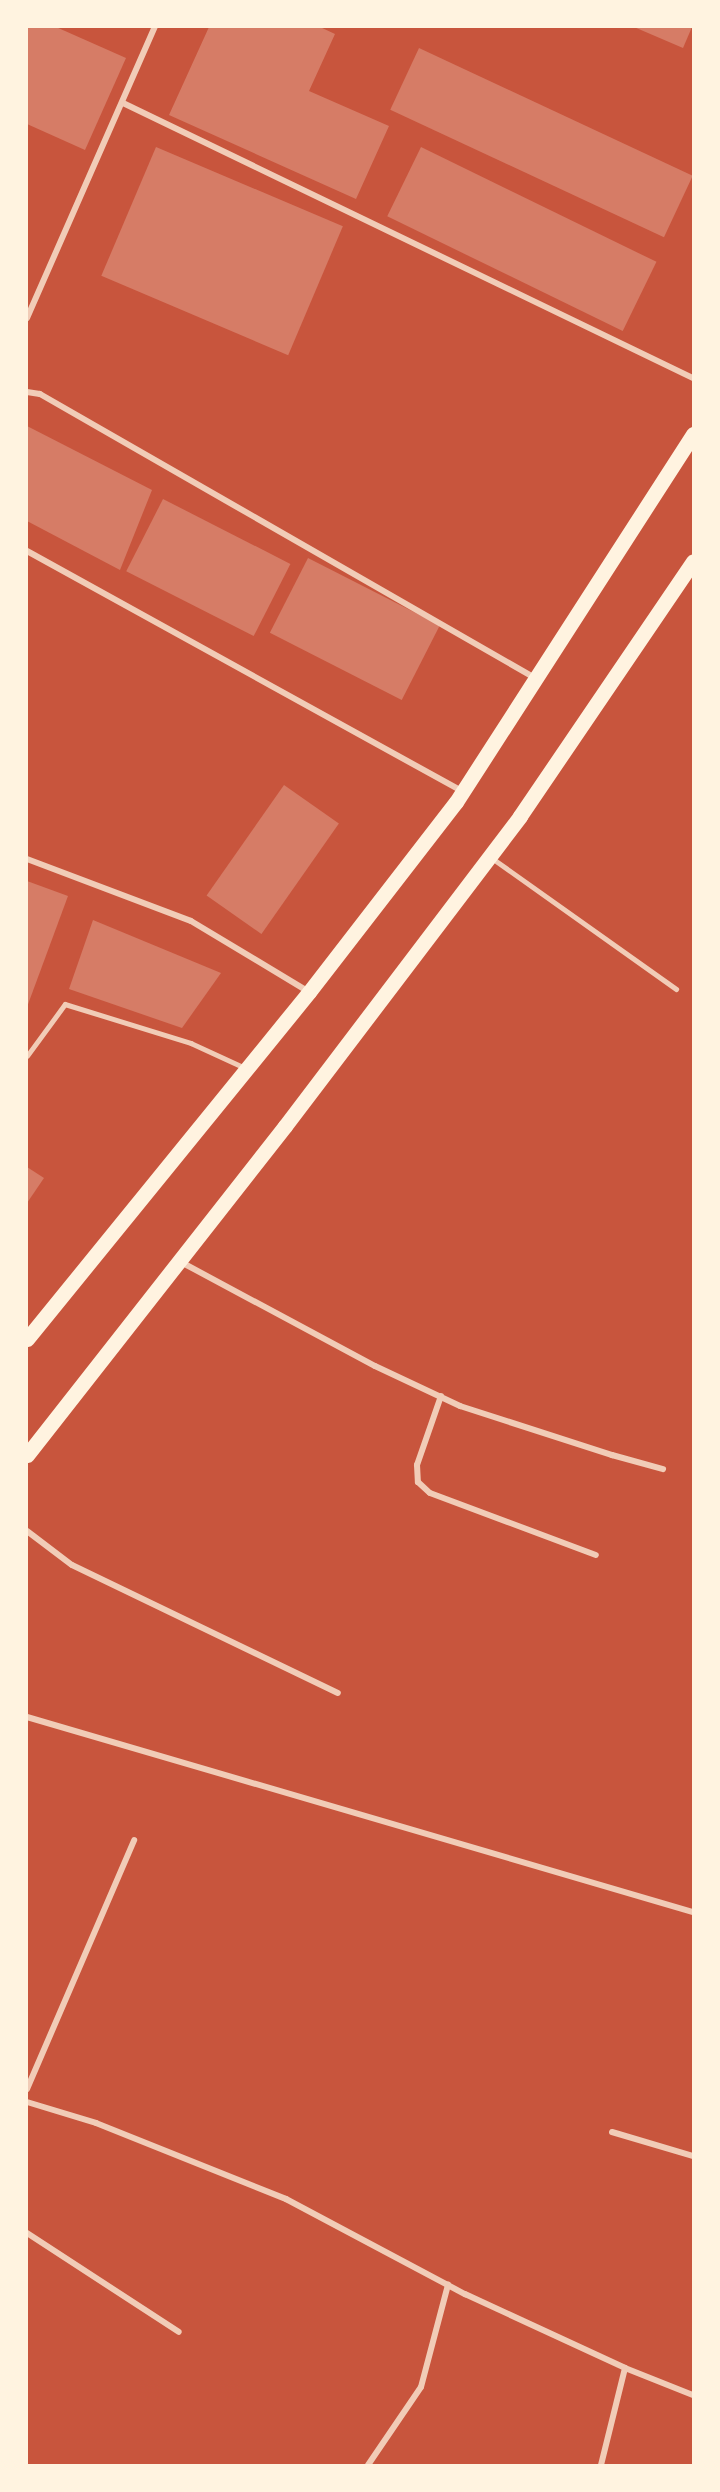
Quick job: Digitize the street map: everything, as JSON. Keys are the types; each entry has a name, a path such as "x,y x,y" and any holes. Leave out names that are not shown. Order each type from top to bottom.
{"main road":[{"path":"27,1339 309,992 463,791 693,434"},
{"path":"27,1455 285,1126 527,807 693,561"}],"street":[{"path":"27,318 155,27"},
{"path":"123,103 693,378"},
{"path":"27,392 40,394 536,679"},
{"path":"27,551 463,791"},
{"path":"27,859 191,921 309,992"},
{"path":"179,1260 375,1366 460,1406 601,1452 663,1469"},
{"path":"441,1396 417,1465 418,1482 430,1493 596,1555"},
{"path":"27,1531 72,1564 338,1693"},
{"path":"27,1717 693,1912"},
{"path":"27,2089 134,1840"},
{"path":"27,2102 96,2123 286,2199 448,2285 625,2368 693,2395"},
{"path":"612,2132 693,2156"},
{"path":"27,2232 179,2332"},
{"path":"368,2465 421,2387 448,2285"},
{"path":"601,2465 625,2368"}],"lane":[{"path":"489,856 676,989"},
{"path":"27,1056 65,1004 190,1043 247,1068"}],"building":[{"path":"27,27 56,27 126,58 85,150 27,124"},
{"path":"209,27 320,27 335,34 309,91 389,126 356,199 169,115"},
{"path":"634,27 692,27 683,48"},
{"path":"419,48 693,176 664,237 390,110"},
{"path":"156,147 343,226 288,355 101,276"},
{"path":"421,147 656,262 623,331 387,216"},
{"path":"27,426 152,490 120,570 27,521"},
{"path":"163,499 290,564 254,636 126,571"},
{"path":"308,558 440,625 402,700 270,633"},
{"path":"284,785 339,823 261,934 207,896"},
{"path":"27,881 68,896 27,1007"},
{"path":"93,920 221,973 182,1028 69,989"},
{"path":"27,1167 44,1178 27,1203"}]}
